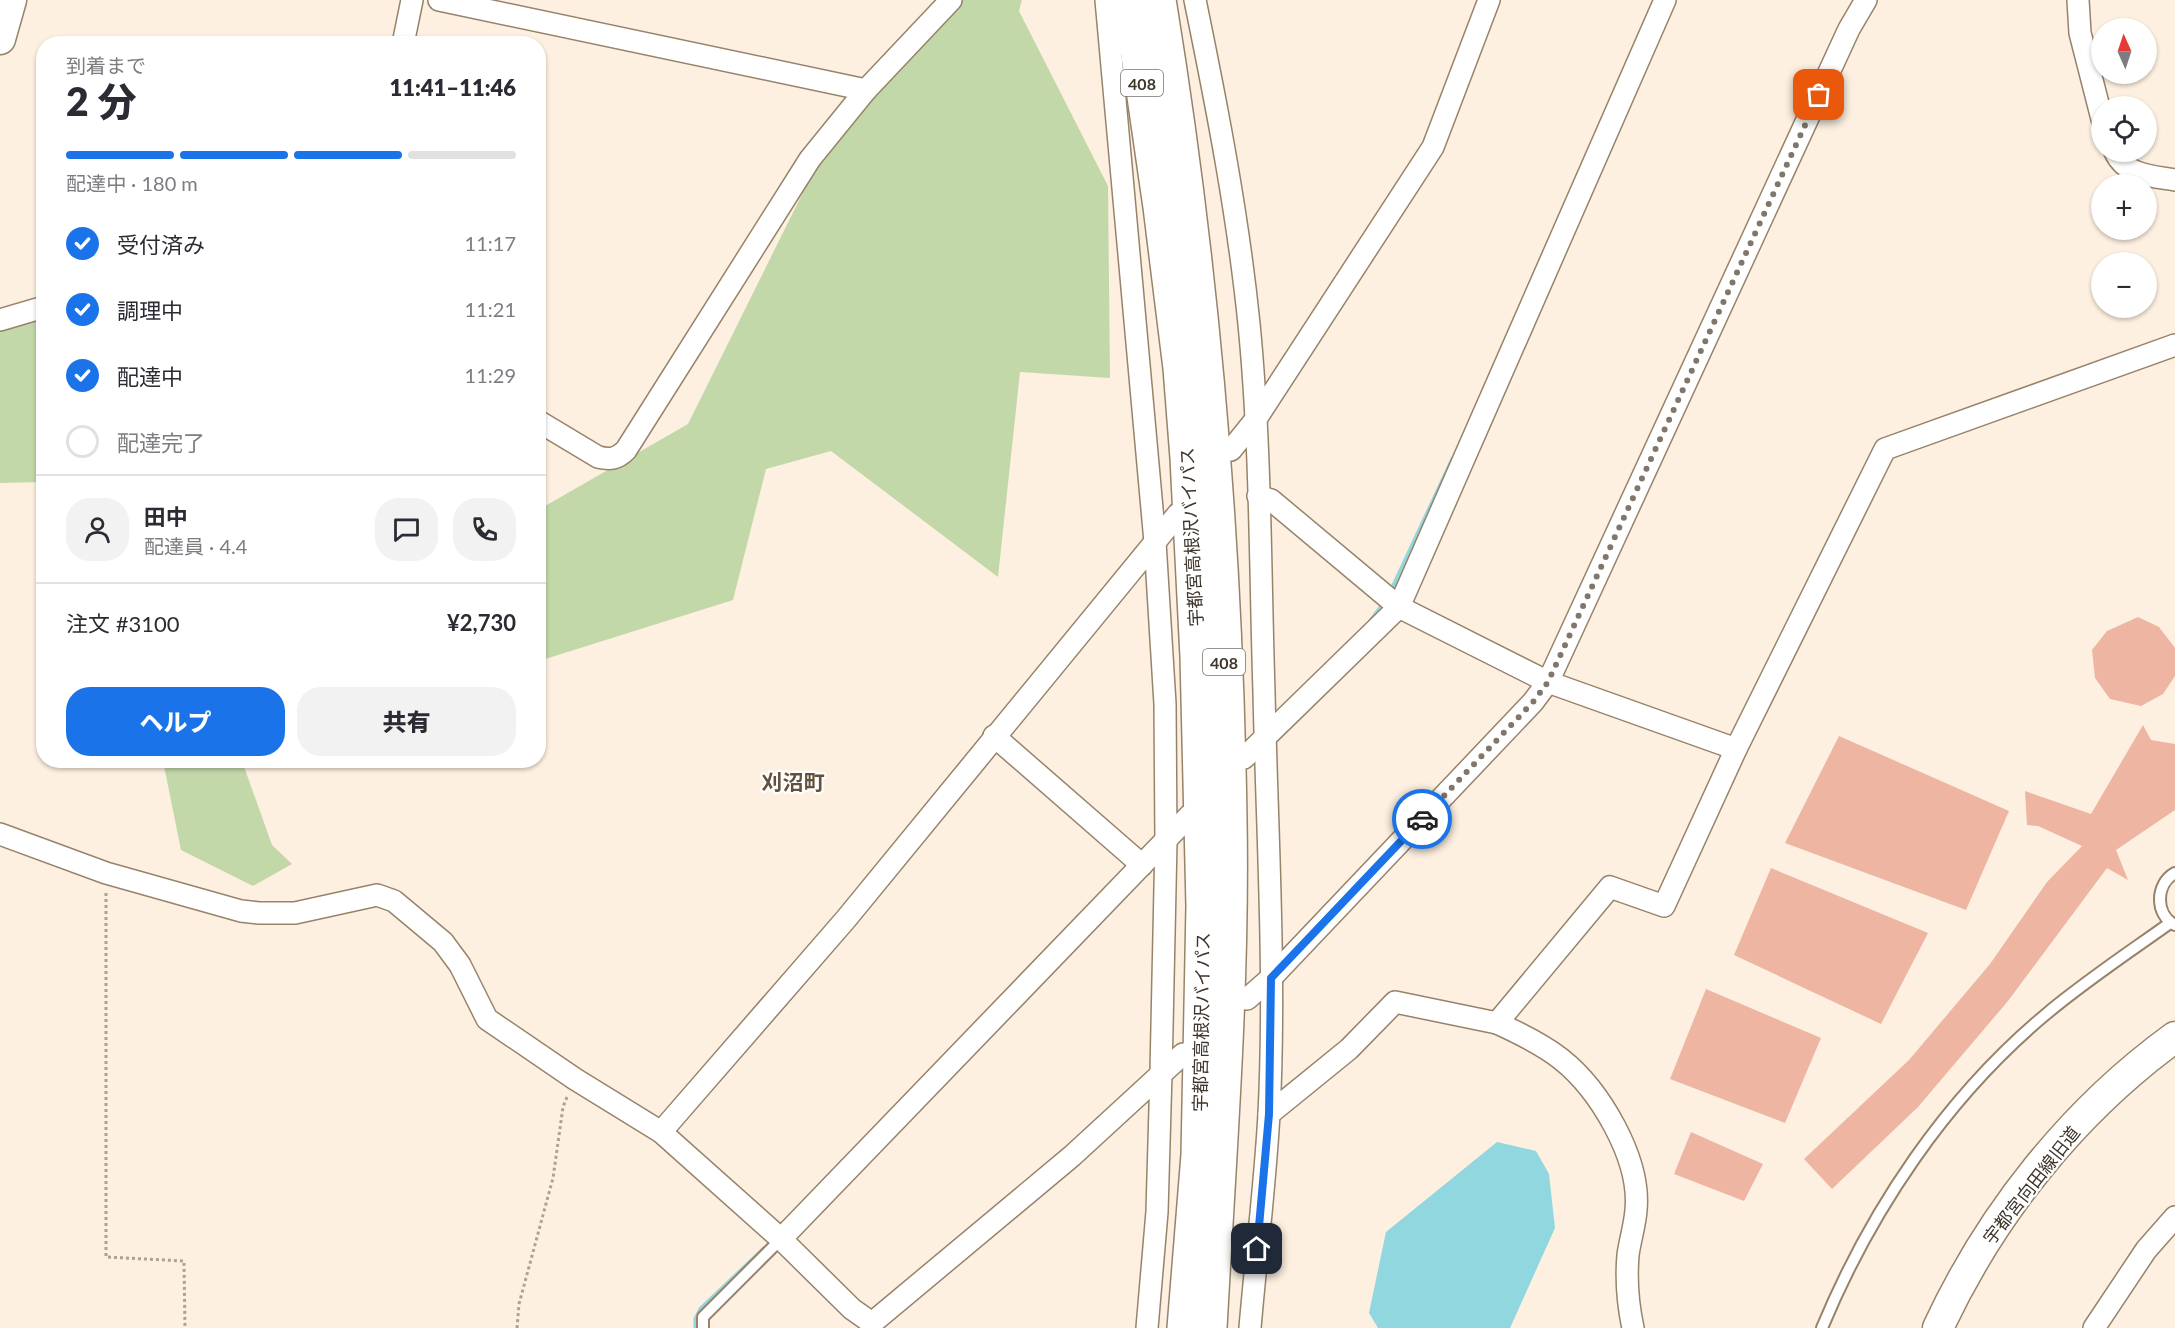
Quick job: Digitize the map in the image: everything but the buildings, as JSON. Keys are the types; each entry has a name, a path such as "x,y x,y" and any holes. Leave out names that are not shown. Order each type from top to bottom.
{"highway":[{"name":"宇都宮高根沢バイパス","path":"1130,0 1160,207 1180,368 1197,657 1203,906 1198,1155 1184,1328"},
{"name":"宇都宮高根沢バイパス","path":"1159,0 1171,72 1201,326 1217,513 1225,679 1230,821 1228,960 1210,1328"}],"street":[{"path":"0,39 11,0"},
{"path":"405,36 412,0"},
{"path":"439,0 866,90"},
{"path":"546,426 598,457 618,458 626,450 810,159 866,90 951,0"},
{"path":"1107,0 1155,542 1165,704 1166,841 1157,1212 1147,1328"},
{"path":"1195,0 1228,162 1240,243 1256,419 1271,978 1269,1114 1250,1328"},
{"path":"1231,450 1256,419 1433,147 1489,0"},
{"path":"1244,758 1399,607 1665,0"},
{"path":"1246,999 1271,978 1533,702 1548,682 1849,29 1866,0"},
{"path":"2078,0 2080,33 2096,96"},
{"path":"2121,162 2132,172 2175,180"},
{"path":"0,320 36,309"},
{"path":"1497,1023 1610,887 1664,906 1736,749 1885,449 2175,345"},
{"path":"1258,496 1271,500 1399,607 1548,682 1736,749"},
{"path":"661,1132 846,919 1178,514"},
{"path":"994,736 1142,865"},
{"path":"781,1239 1190,815"},
{"path":"0,834 106,873 215,905 259,913 295,913 377,895 394,901 443,942 460,965 487,1019 575,1079 661,1132 781,1239 872,1326 1072,1156 1183,1054"},
{"path":"1269,1114 1349,1049 1395,1002 1497,1023 1517,1032 1561,1059 1592,1090 1613,1123 1631,1163 1637,1208 1628,1257 1628,1308 1633,1328"},
{"name":"宇都宮向田線旧道","path":"1938,1328 1977,1255 2061,1140 2130,1071 2175,1037"},
{"path":"2094,1328 2146,1250 2175,1217"}],"lane":[{"path":"1822,1328 1837,1292 1877,1219 1917,1153 1955,1104 2044,1015 2172,924 2161,909 2159,899 2162,886 2175,873"},
{"path":"703,1328 703,1317 781,1239"}],"path":[{"path":"106,873 106,1257 184,1261 185,1328"},
{"path":"517,1328 519,1304 553,1178 563,1107 575,1079"}],"green space":[{"path":"963,0 1022,0 1019,11 1108,186 1110,378 1020,372 998,577 831,451 766,469 733,600 546,659 546,505 688,424 829,140"},
{"path":"36,318 36,482 0,483 0,331"},
{"path":"164,768 244,768 272,845 292,864 253,886 181,850"}],"water":[{"path":"1497,1142 1536,1151 1549,1174 1555,1228 1510,1328 1378,1328 1369,1313 1386,1232"}],"waterway":[{"path":"1390,594 1453,459"},
{"path":"1371,621 1385,602"},
{"path":"696,1328 696,1319 701,1309 764,1249"}],"way so far":[{"path":"1422,819 1533,702 1548,682 1819,95"}],"district":[{"name":"刈沼町","path":"793,781"}],"route":[{"path":"1257,1249 1269,1114 1271,978 1422,819"}]}
